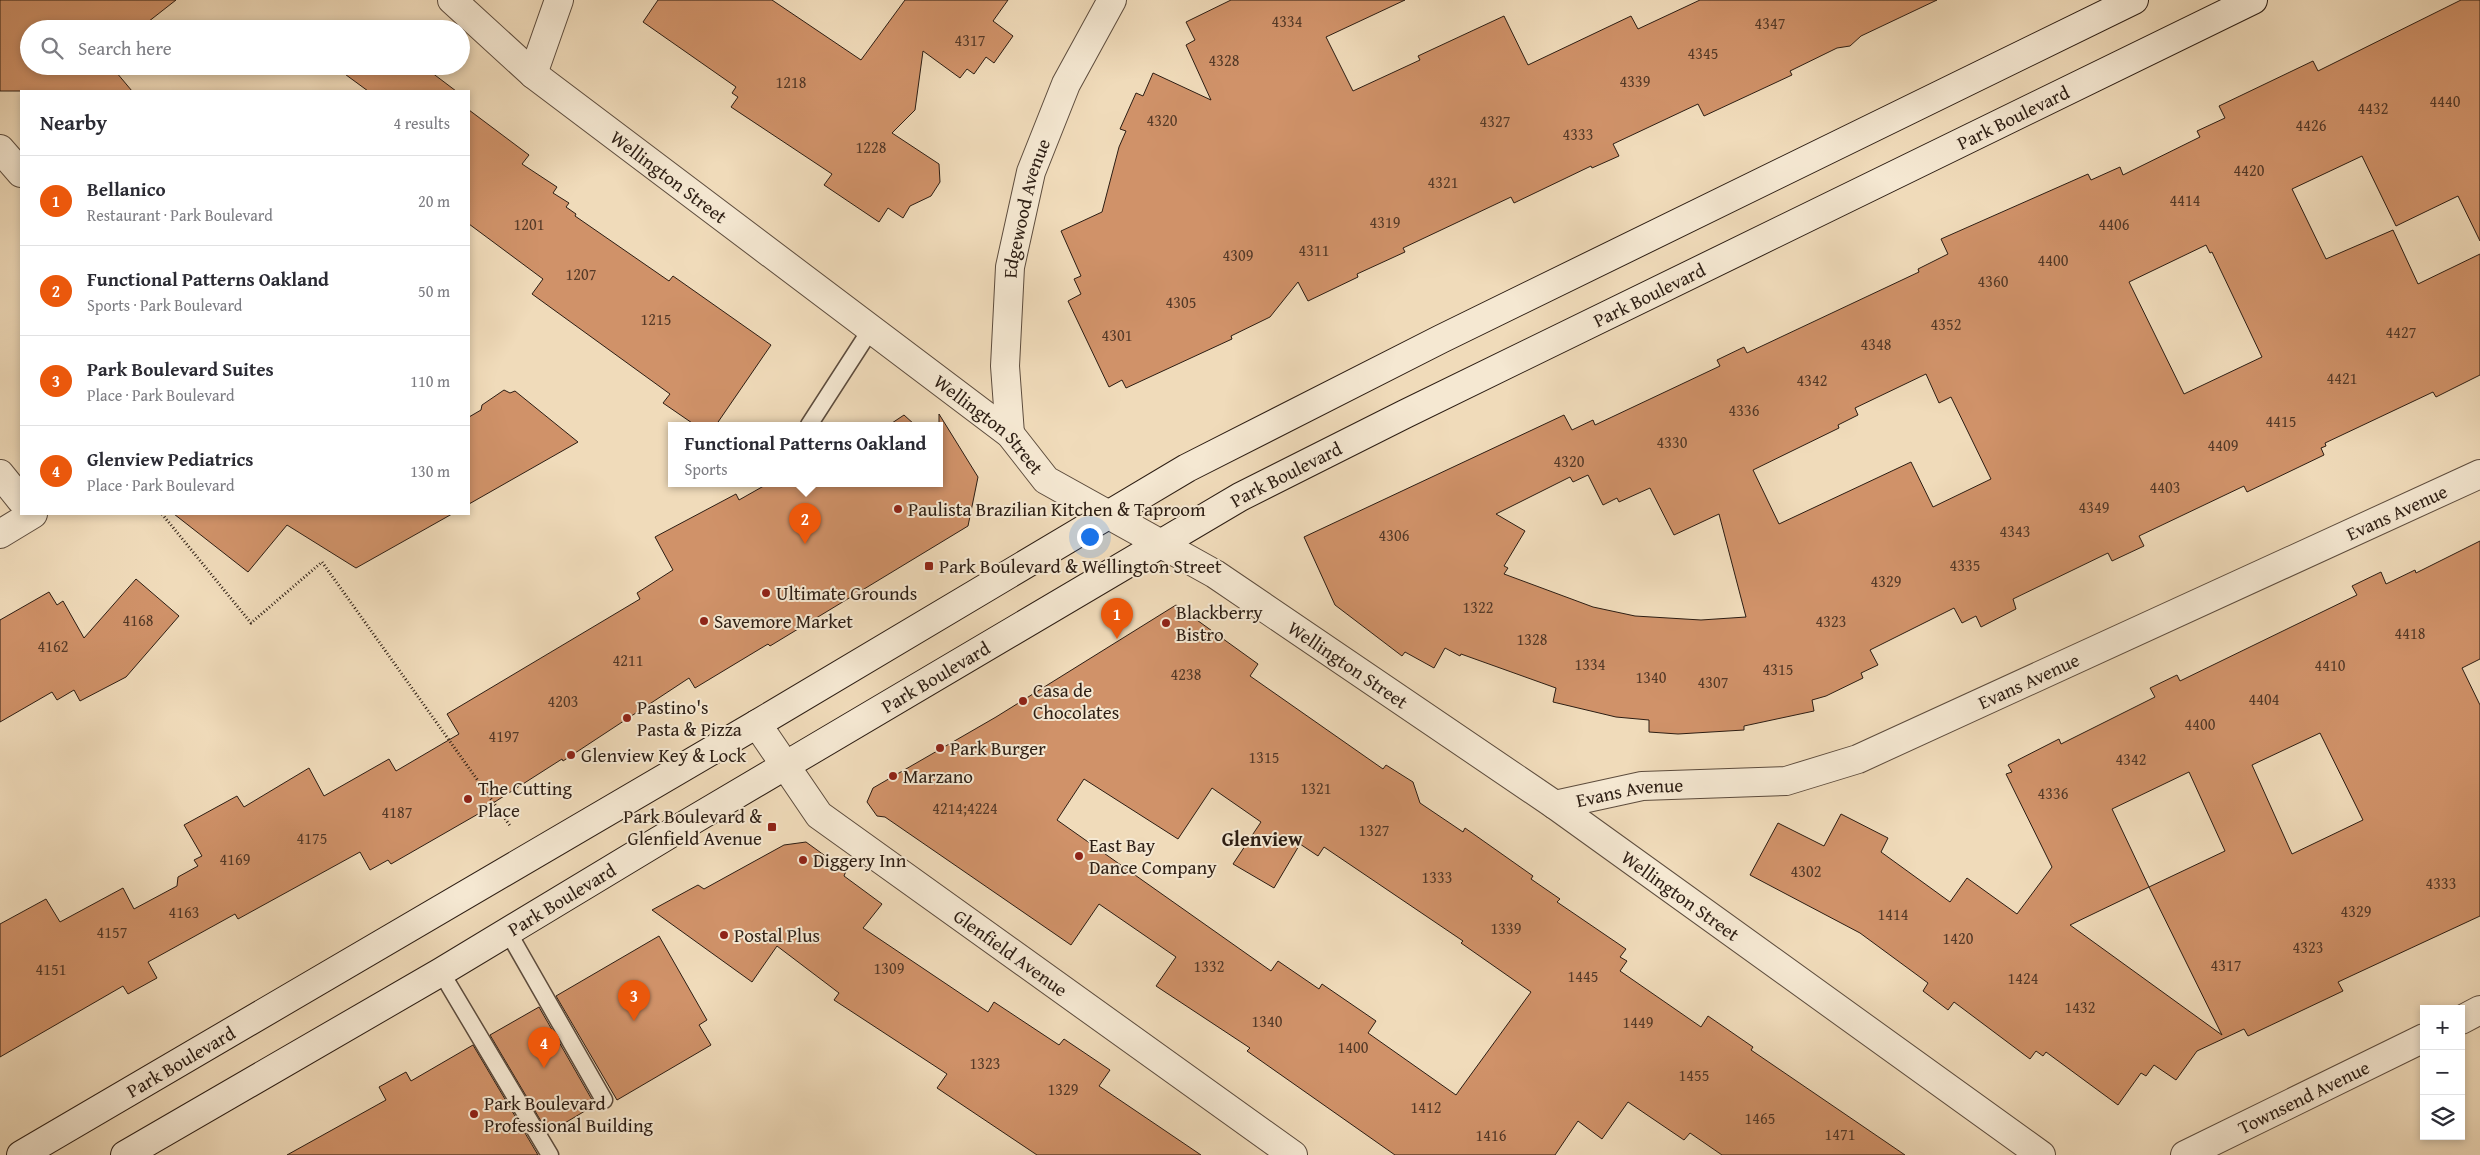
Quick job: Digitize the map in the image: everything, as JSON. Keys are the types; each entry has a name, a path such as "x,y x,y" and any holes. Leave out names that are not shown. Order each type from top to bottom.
{"main road":[{"name":"Wellington Street","path":"452,0 533,74 1010,434 1046,480 1215,574 1555,806 2041,1155"},
{"path":"533,74 559,0"},
{"name":"Edgewood Avenue","path":"1010,434 1005,366 1010,267 1030,172 1066,84 1112,0"},
{"name":"Park Boulevard","path":"21,1155 757,724 1106,515 1262,428 2134,0"},
{"name":"Park Boulevard","path":"125,1155 441,972 1240,497 1405,414 2253,0"},
{"path":"0,148 20,172"},
{"path":"0,474 20,499"},
{"name":"Evans Avenue","path":"1555,806 1642,786 1786,781 1858,759 2480,474"},
{"path":"0,534 31,515"},
{"name":"Glenfield Avenue","path":"757,724 819,815 1293,1155"},
{"path":"2465,1018 2480,1010"},
{"name":"Townsend Avenue","path":"2185,1155 2420,1040"}],"lane":[{"path":"812,422 871,329"},
{"path":"508,932 604,1100"},
{"path":"441,972 550,1155"}],"path":[{"path":"163,515 251,623 322,562 496,806"}],"building":[{"path":"0,0 176,0 150,20 20,20 20,75 119,75 131,90 0,91"},
{"path":"658,0 772,0 861,60 905,0 1008,0 993,21 1013,36 994,63 986,57 974,74 967,69 960,78 923,51 915,110 892,133 939,164 940,182 931,196 910,206 903,218 888,208 879,222 824,185 832,174 731,107 738,97 732,93 736,87 643,22"},
{"path":"1231,0 1405,0 1326,37 1353,91 1420,60 1418,56 1504,16 1528,65 1631,16 1638,29 1700,0 1937,0 1861,36 1850,46 1837,48 1790,71 1792,75 1704,116 1698,104 1613,144 1619,156 1592,168 1591,166 1514,203 1511,197 1403,248 1405,252 1357,274 1358,277 1308,301 1298,282 1270,317 1231,336 1232,339 1126,388 1122,380 1109,387 1068,301 1081,294 1074,279 1081,276 1061,231 1102,212 1119,147 1126,131 1120,129 1136,93 1143,96 1153,73 1211,100 1186,45 1195,40 1186,22"},
{"path":"2461,0 2480,0 2480,241 2458,196 2396,226 2362,156 2292,189 2326,259 2393,230 2418,284 2480,254 2480,375 2436,397 2433,392 2325,443 2326,446 2321,448 2324,455 2247,492 2244,486 2139,536 2144,546 2112,561 2108,553 2013,599 2016,609 1981,627 1976,616 1962,623 1954,608 1870,650 1878,665 1861,673 1863,678 1826,696 1812,700 1814,711 1744,726 1744,730 1678,734 1649,732 1649,720 1616,717 1553,702 1556,688 1461,654 1460,656 1445,648 1434,668 1405,652 1402,656 1335,605 1304,537 1564,415 1572,430 1593,420 1595,425 1720,366 1717,360 1744,347 1747,353 1919,272 1918,269 1948,254 1941,239 2088,174 2091,180 2120,167 2123,175 2200,137 2197,131 2225,118 2219,106 2313,61 2318,71","holes":["2206,245 2210,253 2212,252 2262,357 2184,394 2129,282","1926,374 1939,403 1951,397 1991,479 1933,507 1911,462 1779,524 1753,470 1839,428 1838,425 1858,415 1855,408","1588,475 1603,505 1617,498 1619,502 1650,488 1674,535 1719,514 1746,617 1701,620 1635,616 1593,607 1504,574 1508,568 1504,566 1525,531 1496,514 1570,477 1573,482"]},
{"path":"346,75 435,75 455,90 367,90"},
{"path":"470,111 529,155 522,164 557,187 553,193 569,203 566,207 576,214 575,216 669,281 673,276 771,345 718,422 691,422 663,403 670,394 532,294 543,279 470,225"},
{"path":"504,390 510,393 515,391 578,442 470,503 470,416 481,410 482,405"},
{"path":"939,414 978,477 968,526 770,646 768,644 695,688 689,678 563,761 562,759 490,805 492,806 391,864 388,860 370,870 360,852 238,919 235,914 148,962 157,978 128,994 123,986 0,1057 0,924 46,899 60,922 123,888 134,909 177,886 178,877 198,866 194,860 202,856 184,825 237,796 244,807 309,768 324,796 389,759 396,771 459,734 447,714 640,599 637,593 673,570 655,537 736,494 739,500 762,487 943,487 943,422 939,422"},
{"path":"904,415 912,422 894,422"},
{"path":"175,515 450,515 356,568 287,525 248,572"},
{"path":"2480,541 2480,659 2462,668 2480,705 2480,916 2338,982 2343,991 2248,1036 2244,1029 2197,1051 2176,1080 2154,1065 2146,1076 2141,1073 2118,1105 2046,1052 2043,1056 2036,1051 2030,1059 1954,1002 1948,1010 1923,991 1928,983 1860,933 1750,875 1778,823 1824,846 1841,814 1888,838 1881,852 1950,902 1967,878 2017,914 2052,867 2006,774 2012,772 2008,765 2059,739 2061,744 2155,697 2150,688 2177,675 2180,681 2357,595 2352,586 2381,572 2386,584 2415,570 2416,573","holes":["2320,733 2363,820 2292,854 2252,765","2189,772 2225,851 2149,887 2112,809","2149,887 2222,1035 2070,925"]},
{"path":"136,579 179,616 126,677 80,701 74,690 57,700 52,692 0,722 0,620 49,592 57,605 63,601 84,638"},
{"path":"1176,605 1258,664 1250,676 1383,769 1386,765 1413,782 1420,803 1463,832 1465,828 1533,876 1531,879 1560,899 1557,902 1626,949 1620,957 1627,961 1620,971 1701,1027 1708,1016 1753,1047 1751,1050 1905,1155 1722,1155 1690,1133 1684,1140 1628,1102 1602,1139 1578,1121 1555,1155 1395,1155 1247,1051 1250,1048 1156,986 1176,957 1099,904 1071,945 885,817 877,816 867,802 873,788 996,717","holes":["1084,779 1178,839 1212,788 1261,822 1233,864 1274,888 1300,844 1318,856 1324,847 1463,941 1461,943 1531,992 1456,1095 1368,1033 1376,1021 1322,984 1319,989 1278,961 1271,971 1057,820"]},
{"path":"806,842 846,871 844,876 882,904 863,928 988,1012 994,1002 1059,1045 1064,1039 1110,1070 1099,1086 1201,1155 1037,1155 937,1088 947,1074 834,1000 839,993 777,946 752,982 652,910 698,885 704,889 784,845"},
{"path":"659,936 707,1020 699,1025 711,1045 617,1100 556,996"},
{"path":"539,1007 595,1105 548,1133 490,1035"},
{"path":"473,1045 538,1155 287,1155 386,1100 379,1087 406,1072 411,1081"}],"place":[{"name":"Paulista Brazilian Kitchen & Taproom","path":"898,509"},
{"name":"Functional Patterns Oakland","path":"805,544"},
{"name":"Park Boulevard & Wellington Street","path":"929,566"},
{"name":"Ultimate Grounds","path":"766,593"},
{"name":"Savemore Market","path":"704,621"},
{"name":"Blackberry Bistro","path":"1166,623"},
{"name":"Bellanico","path":"1117,639"},
{"name":"Casa de Chocolates","path":"1023,701"},
{"name":"Pastino's Pasta & Pizza","path":"627,718"},
{"name":"Park Burger","path":"940,748"},
{"name":"Glenview Key & Lock","path":"571,755"},
{"name":"Marzano","path":"893,776"},
{"name":"The Cutting Place","path":"468,799"},
{"name":"Park Boulevard & Glenfield Avenue","path":"772,827"},
{"name":"East Bay Dance Company","path":"1079,856"},
{"name":"Diggery Inn","path":"803,860"},
{"name":"Postal Plus","path":"724,935"},
{"name":"Park Boulevard Suites","path":"634,1021"},
{"name":"Glenview Pediatrics","path":"544,1068"},
{"name":"Park Boulevard Professional Building","path":"474,1114"}],"district":[{"name":"Glenview","path":"1262,839"}]}
